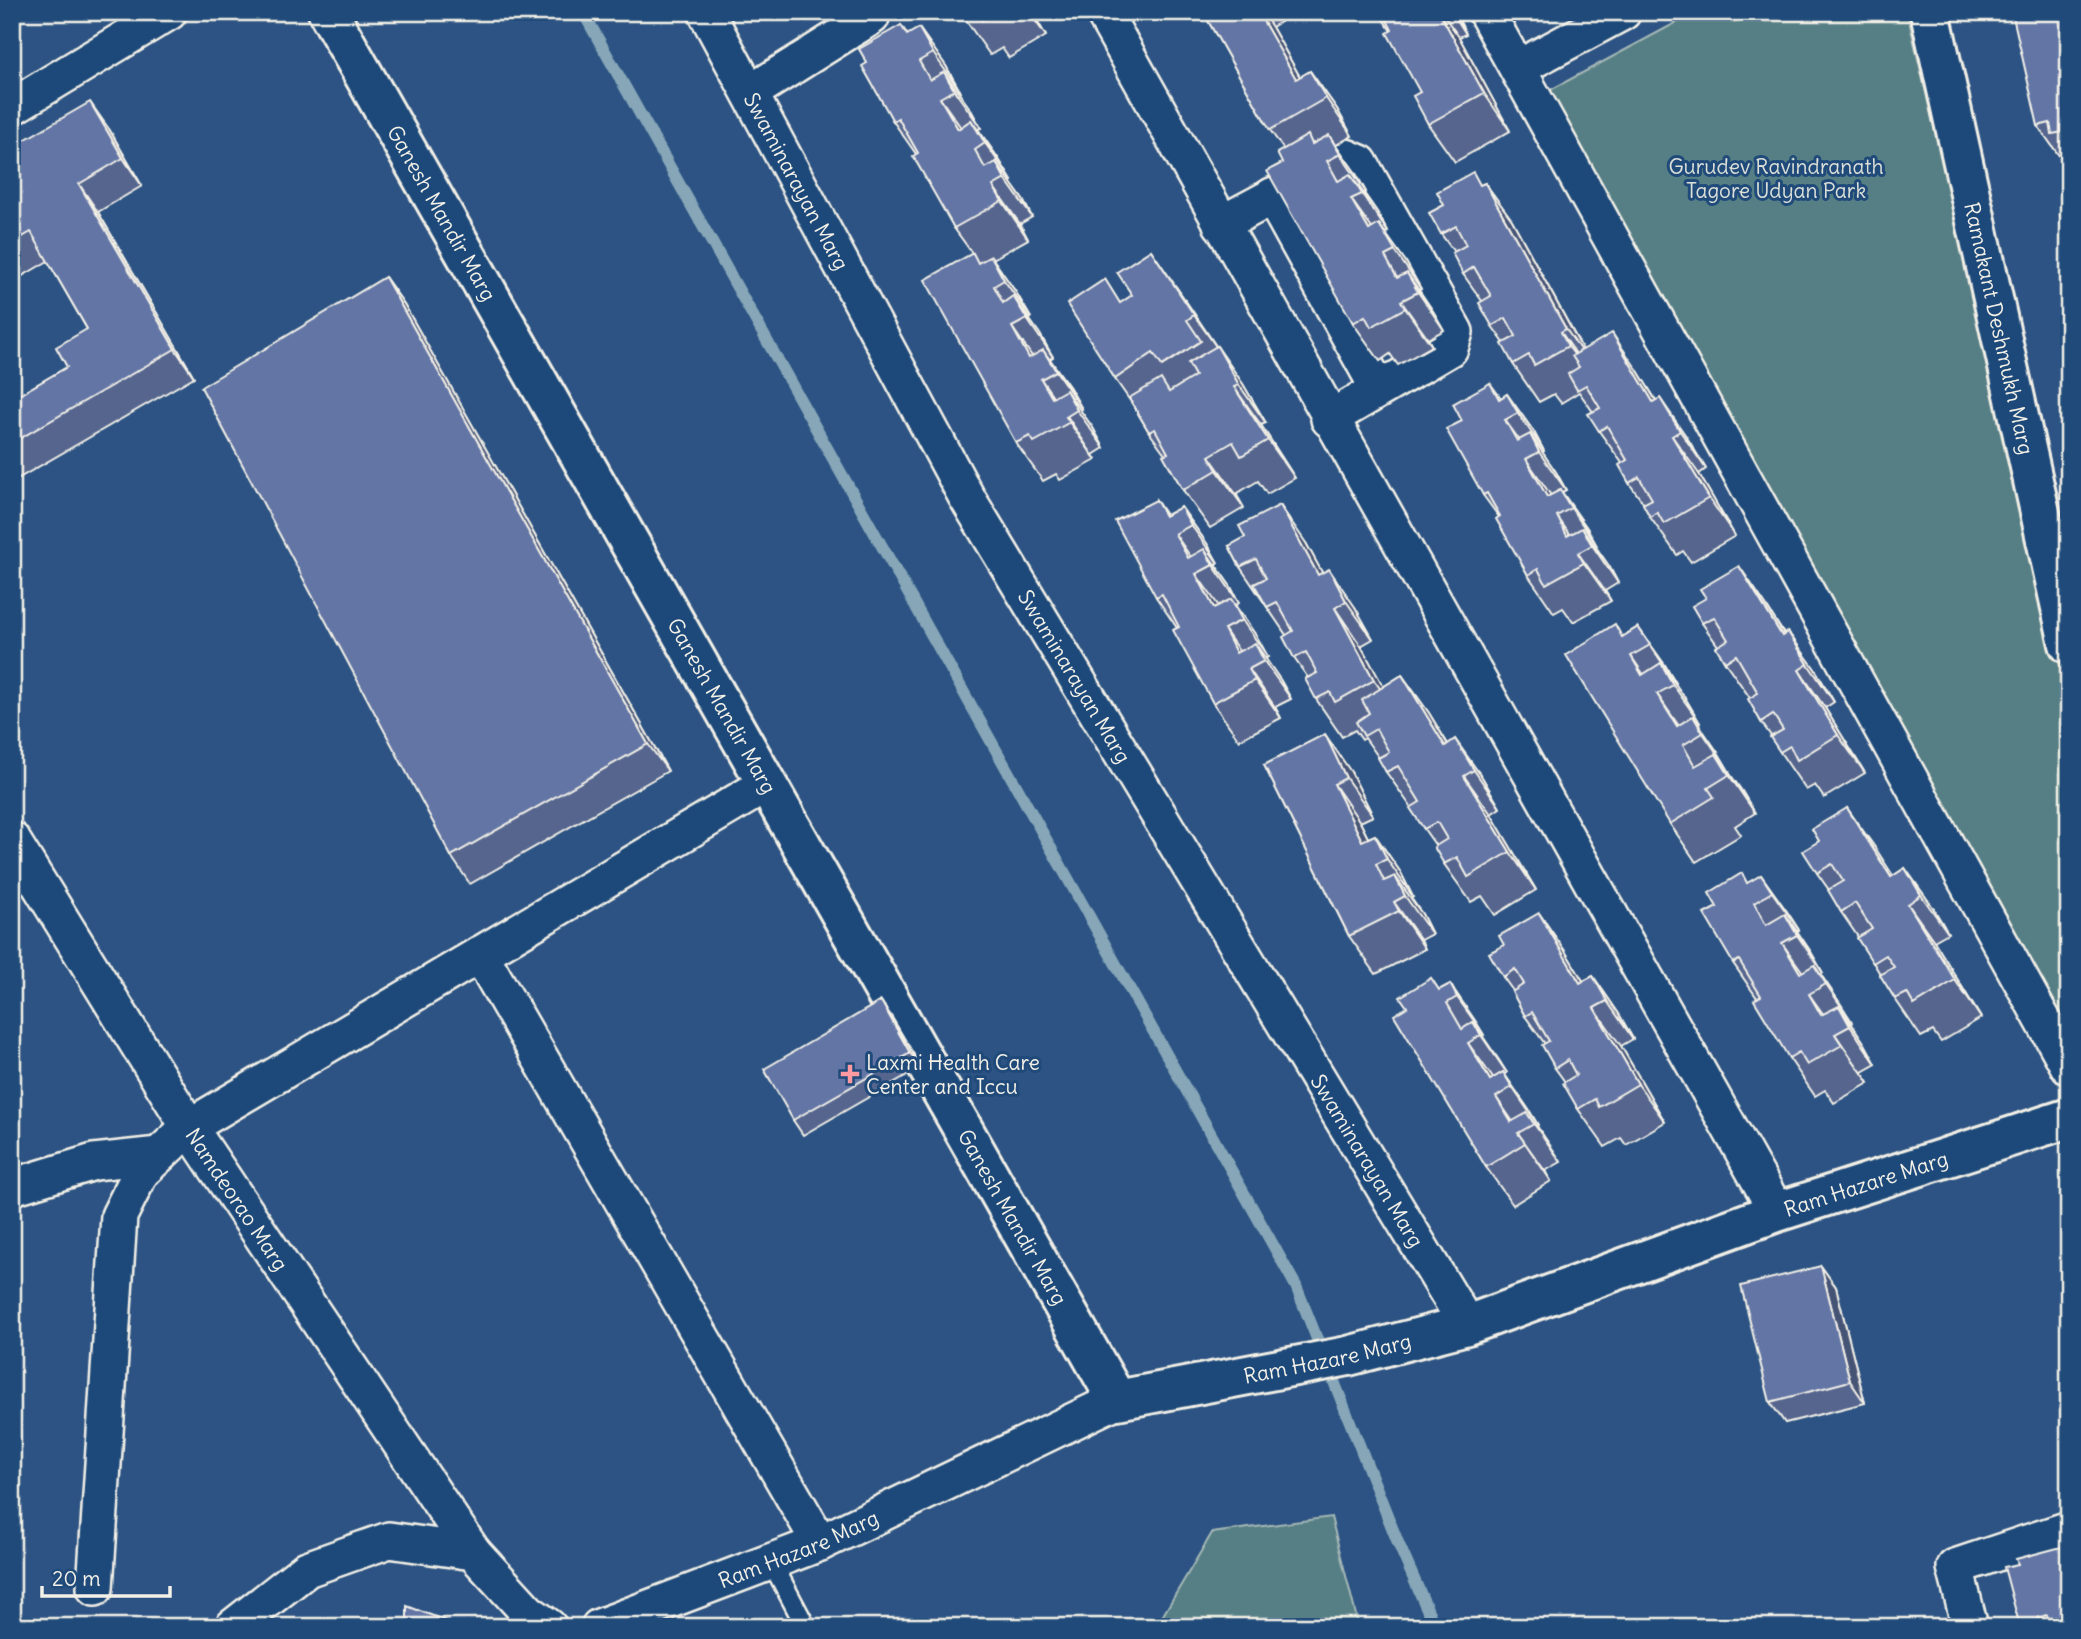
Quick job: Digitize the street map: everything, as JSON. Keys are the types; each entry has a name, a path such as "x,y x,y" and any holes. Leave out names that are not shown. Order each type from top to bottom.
{"street":[{"path":"12,107 170,12"},
{"name":"Ganesh Mandir Marg","path":"328,12 1117,1401"},
{"name":"Swaminarayan Marg","path":"706,12 966,496 1467,1325"},
{"path":"750,93 871,17 871,12"},
{"path":"1103,12 1777,1212"},
{"path":"1486,12 2069,1067"},
{"path":"1518,68 1623,12"},
{"name":"Ramakant Deshmukh Marg","path":"1930,12 2069,644"},
{"path":"1221,224 1346,157 1360,163 1455,332 1450,348 1372,376 1323,407"},
{"path":"1272,196 1372,376"},
{"path":"1240,258 1290,228"},
{"path":"95,1588 119,1216 141,1172 189,1127 767,784"},
{"name":"Namdeorao Marg","path":"12,840 189,1127 472,1552"},
{"path":"480,954 820,1543"},
{"name":"Ram Hazare Marg","path":"599,1627 820,1543 1117,1401 1348,1356 1467,1325 1777,1212 2069,1118"},
{"path":"12,1188 94,1162 159,1155"},
{"path":"1970,1627 1955,1567 2069,1529"},
{"path":"233,1627 307,1569 389,1540 472,1552 528,1612 549,1627"}],"lane":[{"path":"771,1561 806,1627"}],"green space":[{"name":"Gurudev Ravindranath Tagore Udyan Park","path":"1696,12 1907,12 2069,703 2069,1053 1541,95"},
{"path":"1331,1517 1359,1627 1156,1627 1212,1533"}],"building":[{"path":"960,12 972,12 963,18"},
{"path":"977,12 996,12 982,20"},
{"path":"1203,12 1258,12 1296,79 1310,71 1326,98 1270,130"},
{"path":"1383,12 1439,12 1484,93 1428,124 1413,96 1420,92 1387,33 1392,30"},
{"path":"2012,12 2068,12 2069,131 2052,134 2050,123 2038,126"},
{"path":"901,25 907,35 919,28 933,53 919,61 930,80 944,72 954,90 940,98 958,129 971,120 985,143 975,150 985,168 996,162 1005,179 993,186 1002,201 954,228 913,156 918,153 898,118 893,121 862,66 867,63 859,49"},
{"path":"90,102 123,158 79,184 175,349 12,443 12,399 67,367 56,347 87,329 31,232 12,243 12,147"},
{"path":"1308,135 1312,144 1329,135 1340,154 1327,161 1338,181 1350,174 1362,194 1351,199 1369,230 1379,224 1395,251 1385,256 1397,278 1407,273 1418,292 1401,301 1405,308 1371,327 1365,316 1353,323 1267,171 1282,163 1277,153"},
{"path":"1473,172 1480,185 1485,183 1566,329 1561,332 1568,346 1534,365 1529,355 1513,364 1502,344 1516,336 1506,318 1492,326 1479,303 1491,296 1474,267 1463,274 1452,253 1466,245 1456,226 1441,234 1429,213 1444,205 1437,192"},
{"path":"2069,213 2069,253 2060,215"},
{"path":"1151,250 1194,315 1187,320 1201,341 1162,366 1153,353 1115,379 1067,304 1105,279 1120,303 1132,295 1117,272"},
{"path":"973,253 978,263 991,256 1004,280 994,286 1003,303 1013,296 1027,319 1012,327 1029,358 1043,350 1056,371 1041,379 1052,398 1066,390 1077,410 1066,417 1070,422 1034,442 1030,436 1016,443 925,280"},
{"path":"385,277 648,744 451,856 201,387"},
{"path":"1612,333 1653,402 1660,398 1680,431 1672,436 1709,498 1664,524 1657,512 1650,517 1643,504 1652,499 1639,477 1629,483 1619,465 1627,460 1607,426 1599,431 1588,414 1600,408 1586,385 1577,390 1568,374 1579,367 1572,356"},
{"path":"1217,346 1239,385 1234,387 1268,440 1241,456 1233,442 1209,456 1217,470 1183,490 1163,455 1168,453 1155,429 1149,432 1129,398 1161,379 1169,392 1195,376 1188,363"},
{"path":"1490,383 1499,399 1507,394 1518,413 1505,420 1517,441 1530,434 1539,452 1526,459 1547,497 1560,490 1571,508 1557,516 1567,536 1582,528 1592,545 1578,553 1584,563 1546,584 1538,569 1528,575 1496,519 1500,516 1487,493 1483,495 1446,429 1462,421 1453,404"},
{"path":"1156,500 1165,516 1181,507 1191,525 1175,534 1188,558 1204,549 1213,565 1196,574 1214,608 1231,599 1242,620 1224,629 1236,653 1255,643 1264,661 1249,669 1255,680 1213,703 1173,630 1179,627 1162,594 1156,597 1115,521"},
{"path":"1280,505 1318,575 1329,569 1346,601 1335,608 1374,680 1335,702 1330,692 1316,699 1305,679 1317,673 1306,652 1294,658 1283,637 1293,631 1277,602 1267,607 1254,584 1266,578 1256,559 1240,567 1229,546 1245,537 1239,526"},
{"path":"1739,566 1782,636 1788,632 1808,664 1799,670 1838,735 1797,760 1790,746 1780,752 1770,737 1783,730 1773,714 1761,722 1748,699 1758,693 1736,655 1725,662 1716,647 1728,640 1714,617 1702,623 1692,606 1706,598 1700,589"},
{"path":"1615,624 1622,637 1638,627 1650,645 1631,656 1642,675 1661,663 1673,685 1657,694 1677,726 1693,716 1703,733 1683,745 1695,766 1716,754 1729,775 1708,788 1714,797 1670,824 1566,655"},
{"path":"1402,675 1445,746 1455,739 1474,770 1464,776 1510,852 1468,877 1457,857 1444,864 1434,847 1447,839 1437,822 1424,829 1410,808 1420,802 1398,766 1386,772 1378,758 1389,752 1376,729 1364,736 1356,722 1369,713 1362,700"},
{"path":"1325,734 1346,778 1334,784 1362,841 1375,835 1387,859 1376,864 1384,881 1395,876 1405,896 1394,902 1399,911 1349,936 1264,765"},
{"path":"1847,808 1891,877 1905,868 1921,895 1908,904 1955,980 1914,1005 1907,993 1895,999 1880,975 1894,967 1886,955 1873,963 1857,938 1872,929 1855,903 1841,912 1828,890 1843,881 1832,864 1817,873 1803,851 1819,841 1812,829"},
{"path":"1742,873 1747,883 1761,875 1772,892 1754,903 1766,925 1785,914 1797,935 1782,943 1800,973 1814,965 1826,984 1809,994 1821,1015 1839,1006 1850,1026 1835,1034 1842,1045 1807,1065 1799,1052 1789,1058 1754,1000 1761,996 1739,960 1733,963 1704,914 1717,907 1709,893"},
{"path":"1539,913 1580,983 1593,976 1607,1001 1594,1008 1638,1084 1599,1107 1595,1099 1578,1109 1563,1083 1576,1075 1568,1060 1555,1068 1542,1045 1549,1041 1532,1012 1525,1016 1512,992 1524,984 1515,969 1503,977 1489,953 1504,945 1499,936"},
{"path":"1431,978 1439,990 1450,984 1457,997 1447,1003 1462,1029 1473,1022 1481,1035 1468,1043 1490,1080 1503,1072 1512,1087 1496,1097 1511,1122 1527,1113 1534,1124 1518,1133 1525,1143 1486,1167 1394,1015 1407,1007 1400,997"},
{"path":"881,1001 910,1053 793,1120 764,1069"},
{"path":"1821,1266 1850,1381 1770,1402 1741,1286"},
{"path":"2069,1545 2069,1619 2050,1624 2047,1615 2038,1618 2040,1627 2020,1627 2004,1567 2018,1564 2016,1559"},
{"path":"407,1606 462,1627 407,1627"}],"waterway":[{"path":"583,12 1296,1286 1399,1545 1435,1627"}],"place":[{"name":"Laxmi Health Care Center and Iccu","path":"850,1074"}]}
